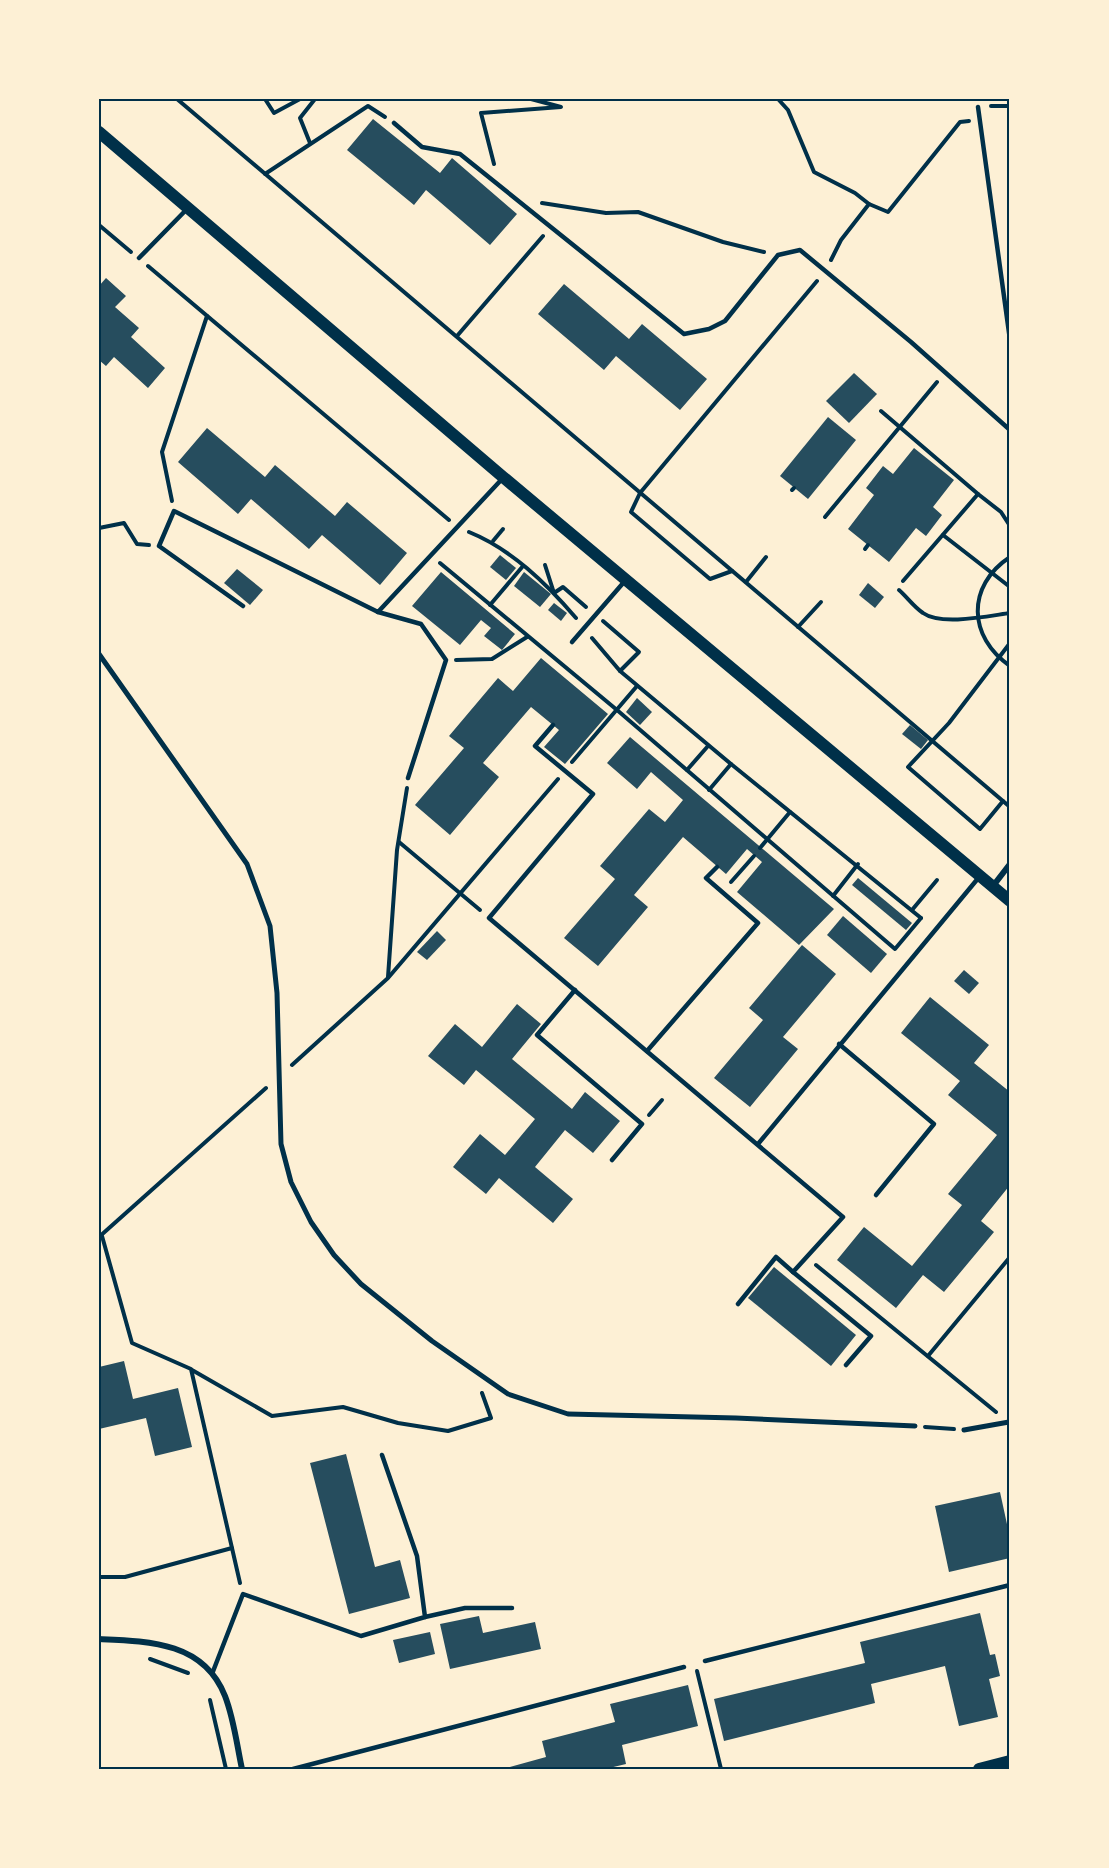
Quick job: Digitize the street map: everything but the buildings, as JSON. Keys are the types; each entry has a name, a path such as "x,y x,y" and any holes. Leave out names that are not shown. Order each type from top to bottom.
{"main road":[{"path":"99,132 503,477 1010,901"},
{"path":"979,1769 1010,1761"}],"street":[{"path":"99,654 248,864 270,926 277,993 281,1144 291,1182 311,1222 334,1255 361,1284 432,1341 508,1394 568,1414 747,1418 915,1426"},
{"path":"992,886 1010,864"},
{"path":"964,1430 1009,1424"},
{"path":"99,1639 158,1645 188,1652 213,1674 225,1697 242,1769"}],"lane":[{"path":"978,107 1010,340"},
{"path":"394,123 422,147 460,154 684,334 709,329 725,321 778,255 800,250 1010,430"},
{"path":"139,258 188,208"},
{"path":"378,612 503,477"},
{"path":"243,606 159,546 174,511 378,612 421,624 446,660 408,778"},
{"path":"572,642 626,580"},
{"path":"553,725 535,746 593,794 489,918 843,1217 794,1272"},
{"path":"647,1052 758,923 706,879 717,867"},
{"path":"758,1144 980,876"},
{"path":"575,990 537,1035 642,1124 612,1160"},
{"path":"839,1044 934,1124 876,1195"},
{"path":"738,1304 776,1257 871,1336 846,1365"},
{"path":"382,1455 417,1556 425,1617"},
{"path":"705,1662 1010,1585"},
{"path":"213,1674 243,1594 361,1636 465,1608 512,1608"},
{"path":"293,1769 684,1667"}],"path":[{"path":"177,99 1010,807"},
{"path":"266,99 274,113 300,99"},
{"path":"310,143 300,118 315,99"},
{"path":"500,185 481,113 561,107 531,99"},
{"path":"778,99 788,110 814,172 855,193 869,204 888,212 960,122 970,121 978,107 1010,106"},
{"path":"265,174 368,106 394,123"},
{"path":"518,201 524,198 559,207 606,213 638,212 723,242 778,255"},
{"path":"832,257 841,240 869,204"},
{"path":"99,225 458,527"},
{"path":"458,336 550,227"},
{"path":"732,571 710,579 631,512 640,493 826,270"},
{"path":"174,511 162,452 207,316"},
{"path":"825,517 945,372"},
{"path":"881,411 1001,513 1010,526"},
{"path":"903,581 978,494"},
{"path":"99,528 124,523 137,544 159,546"},
{"path":"493,542 503,529"},
{"path":"943,535 1010,587"},
{"path":"746,582 766,557"},
{"path":"1010,557 991,572 978,601 977,617 984,639 997,658 1010,666"},
{"path":"544,565 554,593 563,587 592,611"},
{"path":"490,605 523,566"},
{"path":"447,569 896,949 921,918"},
{"path":"899,590 924,614 930,616 977,617 1010,613"},
{"path":"798,627 821,602"},
{"path":"601,619 639,652 620,671"},
{"path":"446,660 492,659 527,637"},
{"path":"1003,801 980,829 908,767 949,723 1010,643"},
{"path":"291,1065 388,978 637,686"},
{"path":"687,770 708,746 777,804 858,864 935,929"},
{"path":"709,790 731,764"},
{"path":"388,978 399,842 408,778"},
{"path":"760,848 790,812"},
{"path":"399,842 489,918"},
{"path":"722,892 754,856"},
{"path":"832,896 858,864"},
{"path":"912,910 937,880"},
{"path":"273,1081 101,1237 132,1343 191,1369 272,1416 343,1407 398,1423 448,1431 491,1418 474,1370"},
{"path":"642,1124 662,1100"},
{"path":"806,1257 1009,1424"},
{"path":"928,1356 1010,1257"},
{"path":"191,1369 243,1594"},
{"path":"915,1426 964,1430"},
{"path":"99,1577 125,1577 232,1548"},
{"path":"142,1656 194,1675"},
{"path":"696,1664 721,1769"},
{"path":"207,1689 226,1769"}]}
